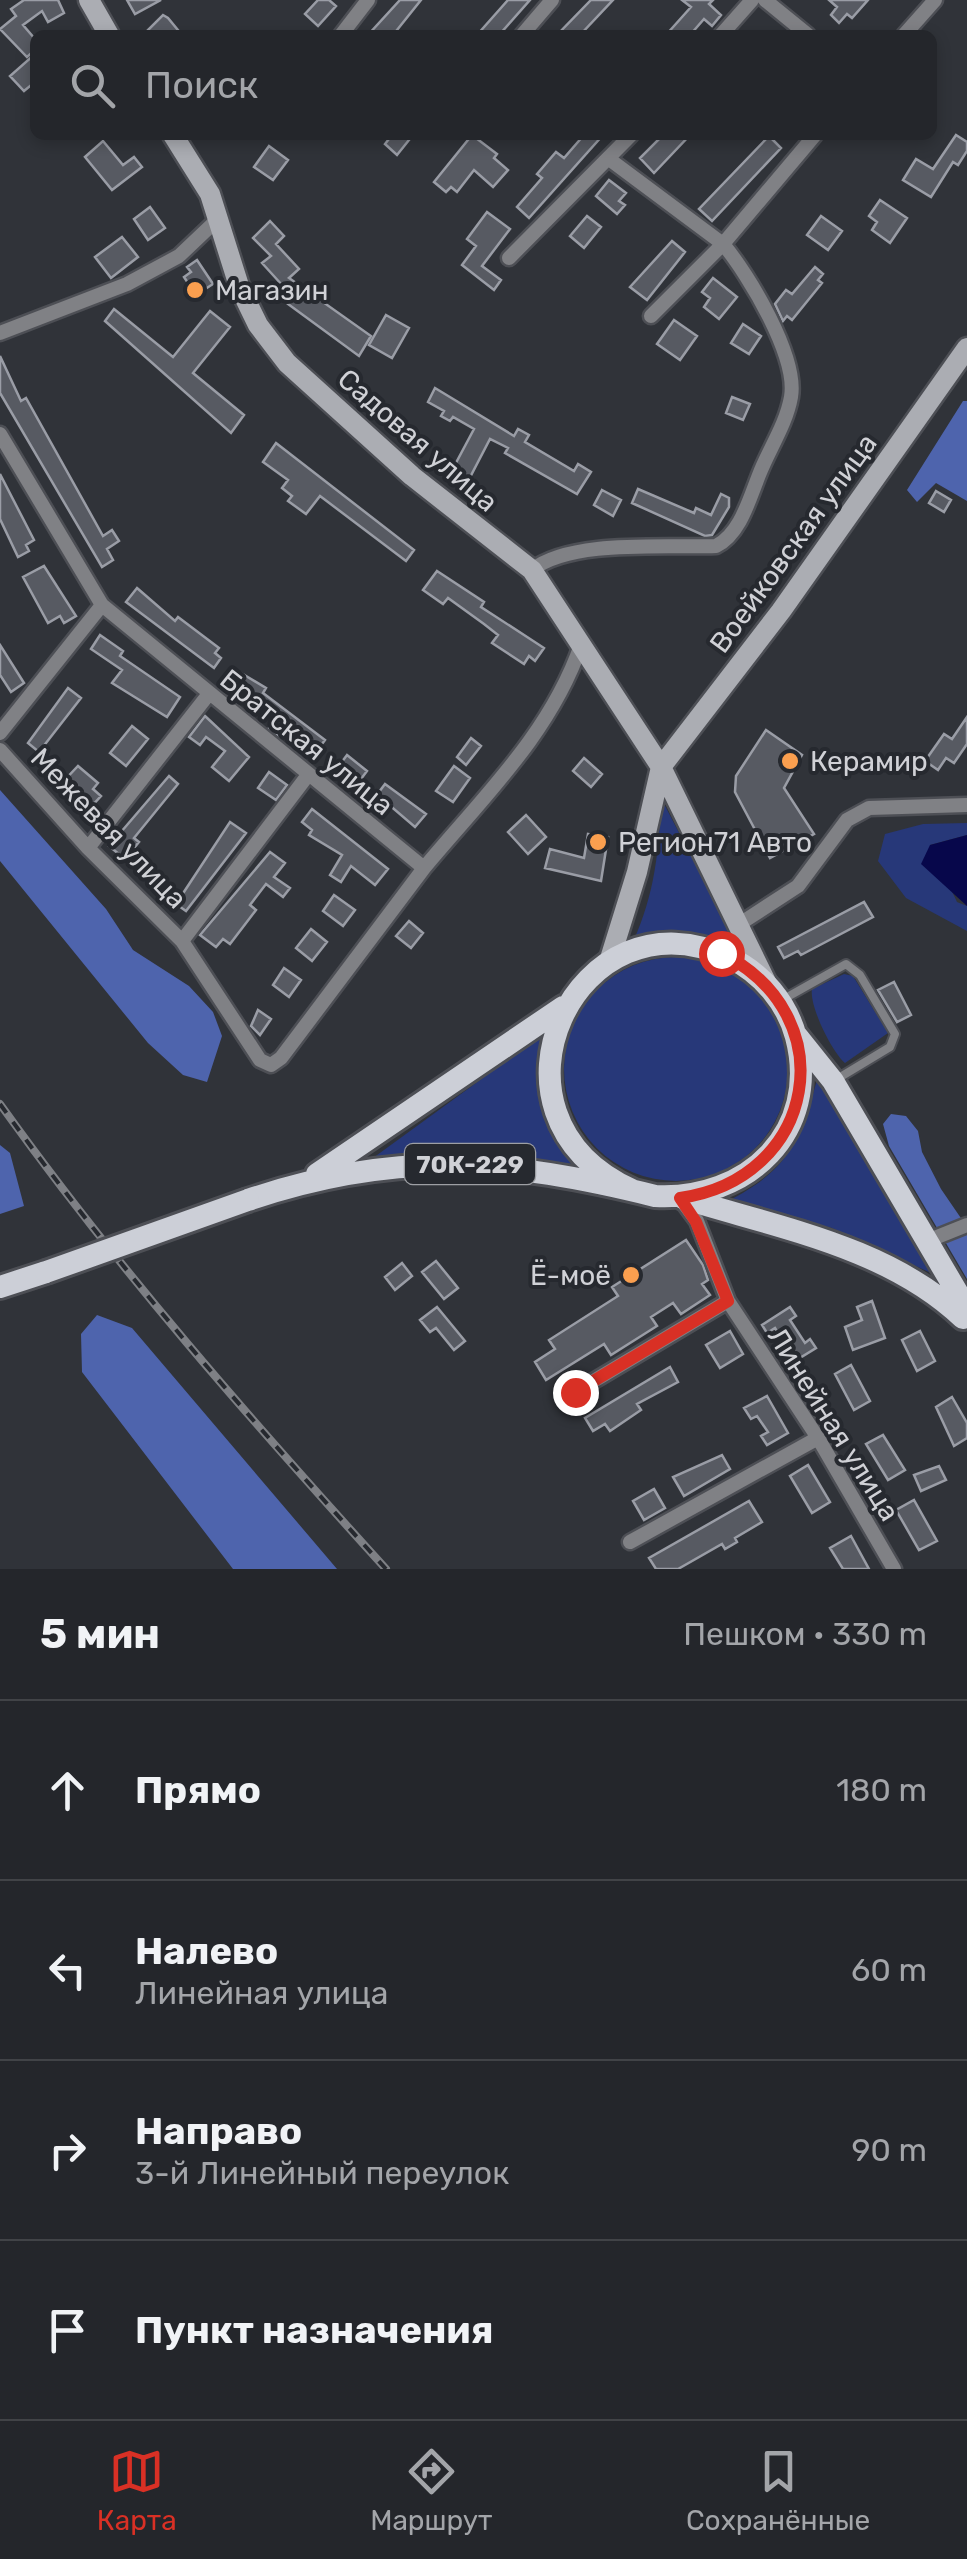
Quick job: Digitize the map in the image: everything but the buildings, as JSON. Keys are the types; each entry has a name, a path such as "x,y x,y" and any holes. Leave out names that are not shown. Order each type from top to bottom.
{"main road":[{"path":"89,0 106,30"},
{"name":"Садовая улица","path":"176,140 210,194 247,304 287,363 412,476 532,570 661,767 774,994"},
{"name":"Воейковская улица","path":"661,767 780,611 967,348"},
{"path":"609,962 638,872 661,767"},
{"name":"70К-229","path":"308,1180 566,1005 609,962 645,948 702,947 738,962 774,994 795,1033 833,1081 967,1309"},
{"name":"70К-229","path":"566,1005 548,1056 554,1112 584,1160 632,1190"},
{"name":"70К-229","path":"680,1198 740,1180 778,1144 798,1096 800,1064 795,1033"},
{"name":"70К-229","path":"0,1286 308,1180 406,1164 497,1164 680,1198 888,1264 938,1295 967,1322"}],"street":[{"path":"345,30 368,0"},
{"path":"526,30 552,0"},
{"path":"725,30 752,0"},
{"path":"765,0 802,30"},
{"path":"908,30 935,0"},
{"path":"510,258 625,140"},
{"path":"651,316 723,244 811,140"},
{"path":"532,570 568,552 716,546 727,540 745,510 792,391 782,348 748,277 723,244 609,158"},
{"path":"0,333 127,284 179,256 218,218"},
{"name":"Братская улица","path":"0,434 102,606 424,868"},
{"path":"0,733 102,606"},
{"path":"424,868 550,717 581,645"},
{"path":"88,848 208,694"},
{"name":"Межевая улица","path":"0,750 88,848 182,940 260,1060 271,1064 281,1058 424,868"},
{"path":"182,940 308,775"},
{"path":"738,925 798,886 847,820 869,808 967,804"},
{"name":"Линейная улица","path":"680,1198 696,1222 728,1301 818,1438 894,1569"},
{"path":"927,1241 967,1225"},
{"path":"575,1392 728,1301"},
{"path":"630,1542 818,1438"}],"lane":[{"path":"774,994 846,964 860,975 895,1034 890,1047 833,1081"}],"shaded area":[{"path":"963,401 967,401 967,501 936,483 917,502 907,490"},
{"path":"0,790 106,909 133,950 189,986 213,1012 222,1036 207,1082 183,1075 148,1043 0,861"},
{"path":"661,798 734,939 664,931 633,942 654,871"},
{"path":"967,823 967,835 930,845 957,902 967,906 967,931 906,898 878,861 885,834 923,824"},
{"path":"967,835 967,906 921,864 930,845"},
{"path":"676,957 719,966 755,990 779,1026 788,1069 779,1112 755,1148 719,1172 676,1181 633,1172 597,1148 573,1112 564,1069 573,1026 597,990 633,966"},
{"path":"844,974 853,976 888,1033 845,1063 823,1028 812,997 812,989"},
{"path":"546,1032 542,1071 545,1103 574,1169 464,1152 373,1158"},
{"path":"818,1076 931,1273 832,1228 728,1201 779,1165 798,1136"},
{"path":"891,1114 906,1116 918,1131 922,1152 967,1227 967,1279 889,1146 883,1124"},
{"path":"0,1145 10,1153 24,1206 0,1214"},
{"path":"97,1315 132,1328 337,1569 233,1569 82,1372 81,1334"}],"railway":[{"path":"0,1104 186,1342 386,1569"}],"place":[{"name":"Магазин","path":"195,290"},
{"name":"Керамир","path":"790,761"},
{"name":"Регион71 Авто","path":"598,842"},
{"name":"Ё-моё","path":"631,1275"}],"route":[{"path":"575,1392 728,1301 696,1222 680,1198 721,1189 740,1180 772,1152 793,1116 801,1074 800,1053 788,1016 754,972 721,953"}]}
